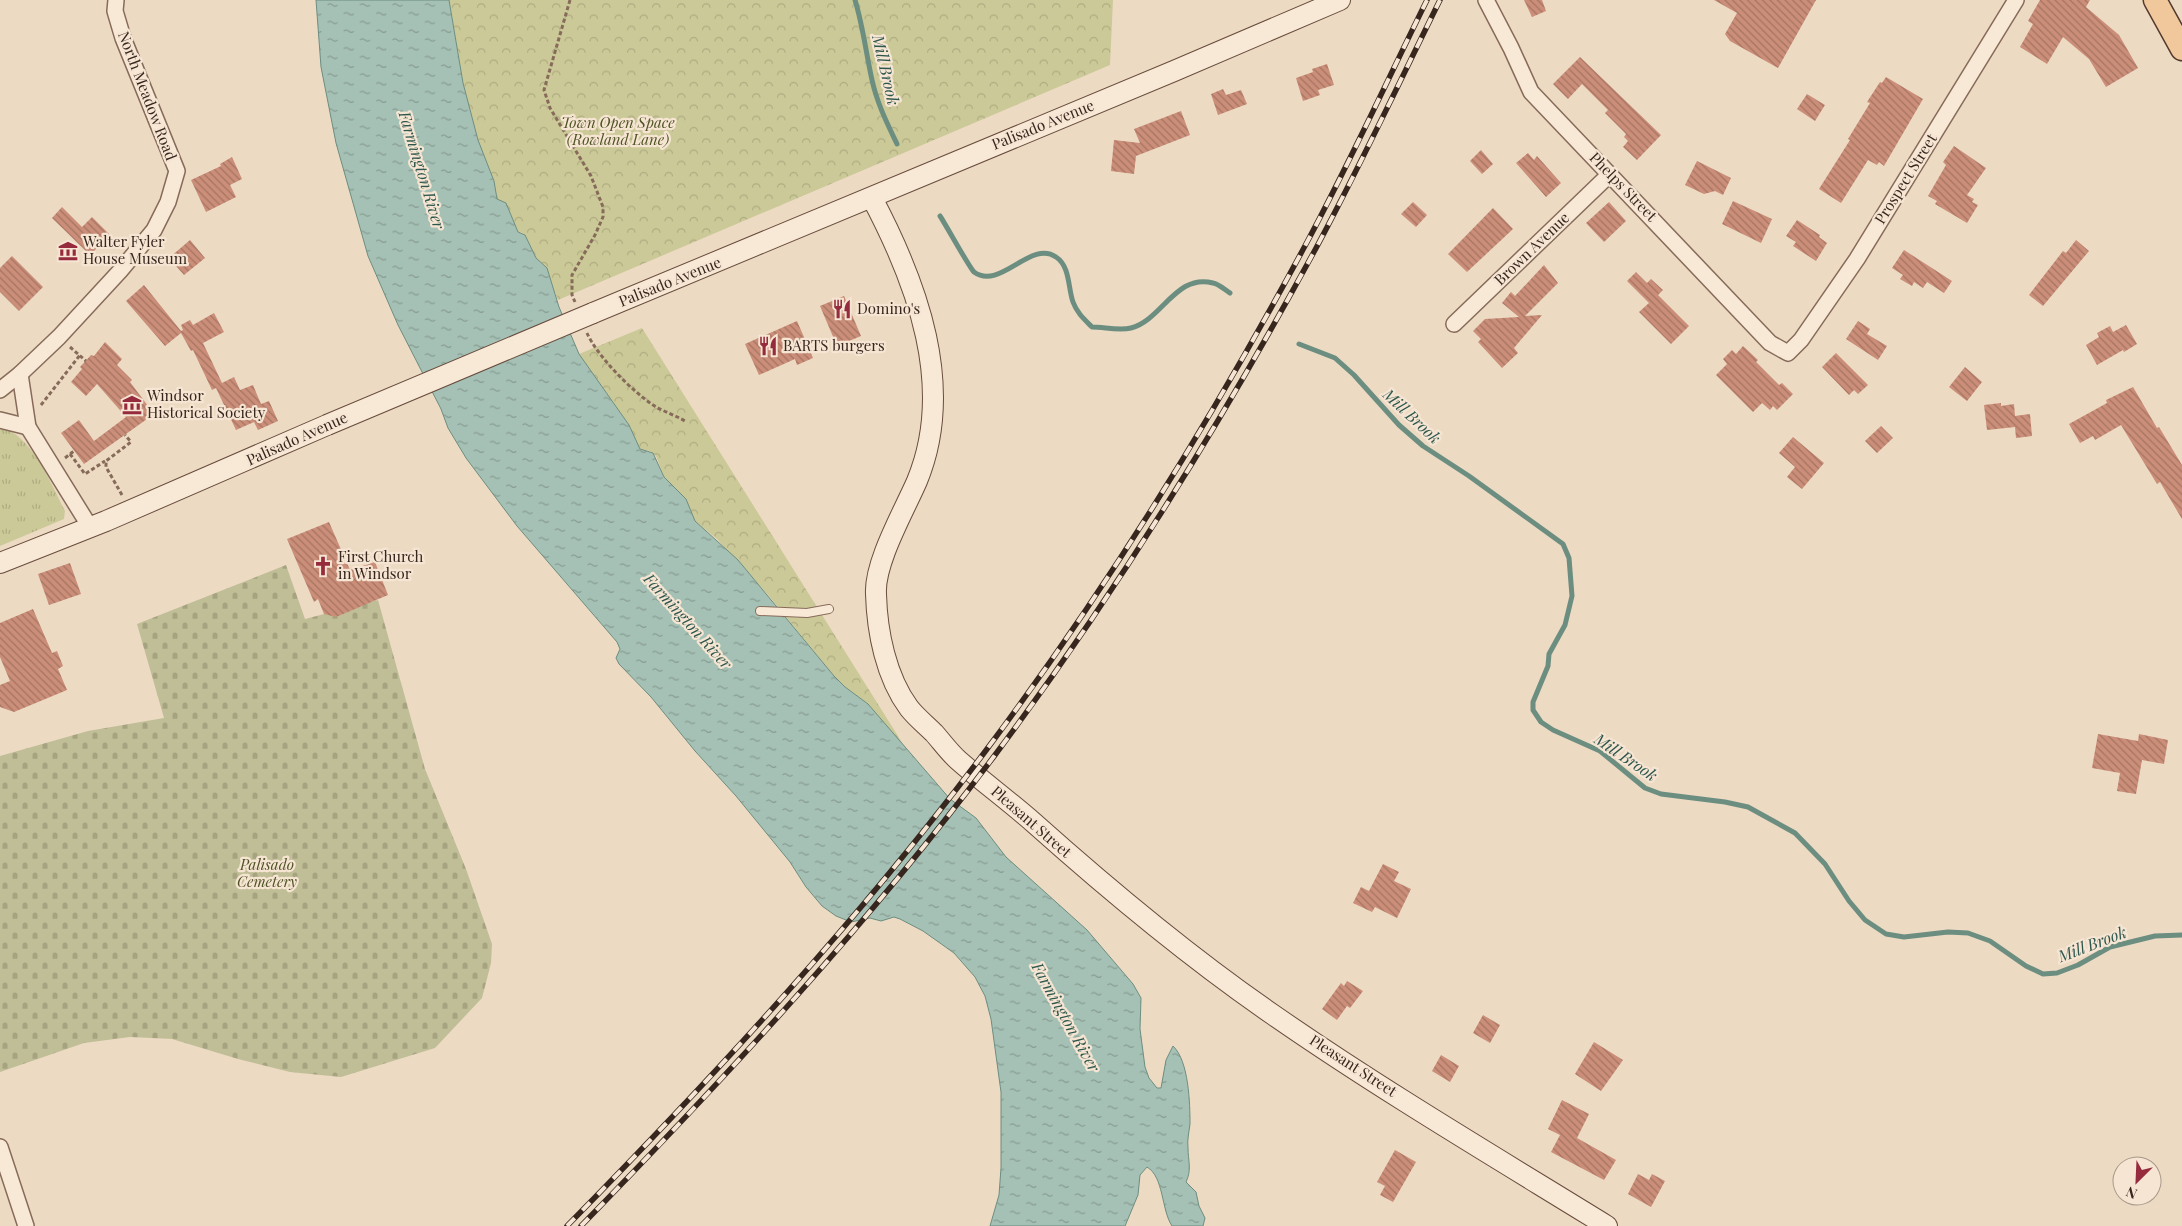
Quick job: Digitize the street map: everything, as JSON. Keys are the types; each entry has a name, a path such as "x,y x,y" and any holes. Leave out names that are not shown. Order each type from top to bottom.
{"main road":[{"name":"Palisado Avenue","path":"0,563 131,510 585,316 872,198 1340,0"},
{"path":"2154,0 2182,49"},
{"name":"Pleasant Street","path":"872,198 901,259 930,347 934,412 924,464 883,561 875,590 881,636 889,668 899,692 910,709 955,757 1081,865 1264,1008 1600,1224"}],"street":[{"name":"North Meadow Road","path":"0,390 59,337 120,270 154,230 168,202 177,171 123,38 116,11 116,0"},
{"name":"Phelps Street","path":"1486,0 1531,92 1770,343 1788,353"},
{"name":"Prospect Street","path":"1788,353 1800,340 1857,259 2016,0"},
{"name":"Brown Avenue","path":"1454,324 1610,174"},
{"path":"20,374 28,427 90,527"},
{"path":"0,420 28,427"},
{"path":"0,1147 26,1226"}],"lane":[{"path":"760,611 807,613 829,609"}],"path":[{"path":"570,0 544,90 550,108 591,176 603,207 603,217 599,226 572,274 572,295 585,316 590,340 617,374 652,404 685,421"},
{"path":"59,337 86,360"},
{"path":"36,412 80,355"},
{"path":"64,458 72,452 85,474 131,442 125,435"},
{"path":"106,461 106,467 131,510"}],"green space":[{"name":"Town Open Space (Rowland Lane)","path":"449,0 1113,0 1110,65 558,300 544,265 536,258 523,233 518,232 506,203 497,199 494,181 478,140 463,83"},
{"path":"642,328 908,752 868,704 834,676 768,595 717,539 695,521 686,499 664,477 656,456 650,451 642,450 638,446 629,425 579,354"},
{"path":"0,428 11,432 31,449 47,475 65,511 64,519 0,546"},
{"name":"Palisado Cemetery","path":"286,565 305,619 378,600 425,769 466,869 492,944 491,963 482,998 435,1048 341,1077 290,1072 172,1039 130,1037 84,1043 0,1072 0,756 88,731 164,718 137,624"}],"water":[{"name":"Farmington River","path":"316,0 449,0 463,83 478,140 494,181 497,199 506,203 518,232 525,235 536,258 547,268 559,307 579,354 629,425 640,449 653,453 664,477 686,499 695,521 738,560 834,676 868,704 950,799 976,818 1006,857 1087,930 1133,984 1141,998 1140,1029 1145,1067 1149,1078 1157,1088 1161,1088 1166,1060 1173,1046 1178,1053 1185,1072 1188,1083 1190,1124 1188,1142 1189,1169 1186,1182 1196,1192 1199,1206 1205,1218 1203,1226 1172,1226 1168,1219 1157,1178 1147,1167 1140,1175 1138,1195 1125,1226 990,1226 999,1195 1001,1092 991,1019 985,996 975,977 954,953 923,931 900,919 894,917 881,921 870,918 851,922 836,916 822,906 806,887 790,862 736,796 695,751 651,697 619,664 616,658 620,649 617,642 517,526 466,458 448,428 441,409 398,325 368,256 336,143 321,67"}],"building":[{"path":"1524,0 1542,0 1546,11 1532,17"},
{"path":"1714,0 1816,0 1778,68 1730,41 1725,34 1737,13"},
{"path":"2040,0 2090,0 2086,7 2119,35 2138,68 2106,87 2089,59 2063,37 2047,64 2020,47 2033,24 2028,21"},
{"path":"1580,57 1661,135 1637,160 1623,147 1628,141 1624,137 1626,134 1605,113 1608,110 1582,84 1568,99 1553,84"},
{"path":"1327,64 1334,85 1318,90 1320,95 1303,101 1296,78 1313,72 1312,69"},
{"path":"1886,77 1923,99 1884,166 1879,162 1877,165 1868,160 1841,203 1819,189 1850,140 1848,139 1870,103 1867,102 1880,82 1882,83"},
{"path":"1223,89 1226,95 1241,90 1247,104 1218,115 1211,94"},
{"path":"1807,94 1825,105 1815,121 1797,109"},
{"path":"1181,111 1190,135 1136,156 1134,174 1111,171 1114,140 1140,143 1134,129"},
{"path":"1954,146 1986,168 1967,195 1974,199 1972,202 1978,205 1967,223 1935,204 1937,201 1928,196 1946,165 1943,162"},
{"path":"1481,150 1493,164 1482,174 1470,161"},
{"path":"1528,153 1534,160 1537,156 1561,183 1546,197 1516,163"},
{"path":"232,157 242,179 230,185 236,197 206,212 191,180 221,166 220,164"},
{"path":"1697,161 1731,178 1723,195 1715,191 1704,194 1685,185"},
{"path":"1733,201 1772,219 1761,243 1722,224"},
{"path":"1413,202 1427,215 1416,227 1401,214"},
{"path":"1609,202 1626,221 1604,242 1586,223"},
{"path":"62,207 82,227 92,217 110,235 90,255 52,218"},
{"path":"1493,208 1513,229 1467,272 1448,254"},
{"path":"1797,220 1820,235 1819,237 1827,243 1816,261 1793,246 1796,242 1786,236"},
{"path":"190,240 205,258 184,275 169,258"},
{"path":"2076,240 2089,251 2043,306 2029,295 2063,251 2066,253"},
{"path":"1904,250 1952,281 1944,293 1927,282 1923,288 1914,282 1912,286 1900,279 1903,275 1892,268"},
{"path":"12,256 43,287 19,311 0,292 0,268"},
{"path":"1544,265 1558,283 1525,316 1542,315 1514,348 1518,353 1502,368 1478,342 1481,339 1473,331 1485,319 1519,317 1502,303 1511,292 1515,296"},
{"path":"1636,272 1647,283 1651,279 1663,290 1658,295 1689,326 1671,344 1639,312 1649,303 1627,281"},
{"path":"144,285 181,331 183,330 181,325 190,320 193,325 214,313 224,332 203,343 222,383 234,377 240,390 253,385 261,404 269,401 278,421 258,430 254,422 236,430 216,388 212,390 193,350 191,351 181,333 165,346 126,301"},
{"path":"844,296 861,336 837,346 820,306"},
{"path":"797,321 813,358 797,365 795,359 759,375 745,344"},
{"path":"1858,321 1870,329 1867,334 1887,346 1878,360 1846,339"},
{"path":"2126,325 2137,344 2097,365 2086,345 2099,337 2097,333 2110,326 2113,332"},
{"name":"Windsor Historical Society","path":"105,342 122,359 117,365 132,380 130,382 154,414 84,464 61,433 79,420 94,441 126,417 97,384 86,396 71,382 82,369 80,367 91,355 94,356"},
{"path":"1743,346 1758,360 1756,362 1779,385 1782,383 1793,394 1777,410 1773,406 1770,410 1762,403 1753,412 1716,375 1727,364 1723,359 1732,350 1736,354"},
{"path":"1836,353 1868,385 1858,394 1854,390 1849,395 1822,367"},
{"path":"1965,367 1982,382 1967,401 1949,387"},
{"path":"2133,387 2182,465 2182,519 2160,482 2157,484 2121,425 2095,440 2093,436 2080,443 2069,424 2107,403 2106,400"},
{"path":"2001,403 2001,406 2014,404 2015,416 2030,414 2032,436 2016,438 2015,427 1987,430 1984,405"},
{"path":"1881,426 1893,438 1877,453 1865,441"},
{"path":"1793,437 1824,463 1802,489 1787,477 1795,467 1779,453"},
{"name":"First Church in Windsor","path":"329,522 350,570 375,562 388,595 336,617 324,614 318,599 314,602 287,539"},
{"path":"70,563 81,594 49,605 38,574"},
{"path":"33,609 52,653 57,651 63,666 58,669 67,690 14,712 0,707 0,685 10,681 0,657 0,623"},
{"path":"2098,734 2138,741 2139,734 2168,740 2164,764 2142,760 2136,794 2117,791 2120,773 2092,768"},
{"path":"1383,864 1399,872 1394,881 1411,889 1397,918 1375,907 1372,912 1353,903 1361,887 1369,891"},
{"path":"1347,981 1363,991 1350,1008 1347,1006 1337,1020 1322,1009 1341,983 1344,986"},
{"path":"1483,1015 1500,1025 1490,1043 1473,1033"},
{"path":"1594,1042 1623,1060 1601,1091 1575,1074"},
{"path":"1441,1055 1459,1066 1450,1082 1432,1071"},
{"path":"1562,1100 1589,1114 1577,1138 1616,1160 1604,1180 1551,1152 1560,1135 1548,1129"},
{"path":"1395,1150 1416,1162 1393,1202 1380,1195 1385,1186 1377,1182"},
{"path":"1638,1174 1649,1180 1652,1174 1665,1181 1651,1207 1628,1194"}],"waterway":[{"name":"Mill Brook","path":"855,0 874,88 897,144"},
{"name":"Mill Brook","path":"940,216 971,269 984,276 1005,271 1036,254 1046,253 1056,257 1064,266 1075,306 1081,316 1092,327 1131,328 1152,316 1179,291 1189,285 1200,282 1215,284 1230,293"},
{"name":"Mill Brook","path":"1299,344 1335,358 1354,375 1399,425 1423,446 1469,476 1563,544 1569,558 1572,596 1565,625 1549,654 1548,666 1533,702 1533,710 1541,722 1553,730 1600,751 1645,788 1661,794 1725,802 1748,807 1795,833 1825,864 1849,901 1865,920 1886,934 1904,937 1948,932 1968,933 1990,941 2026,966 2043,974 2057,973 2078,965 2110,947 2155,936 2182,935"}],"railway":[{"path":"567,1226 677,1112 785,995 889,874 987,749 1074,628 1195,439 1270,309 1353,153 1427,0"},
{"path":"581,1226 690,1113 796,997 898,878 995,755 1082,634 1203,445 1279,315 1363,157 1440,0"}],"place":[{"name":"Walter Fyler House Museum","path":"68,251"},
{"name":"Domino's","path":"842,309"},
{"name":"BARTS burgers","path":"768,346"},
{"name":"Windsor Historical Society","path":"132,405"},
{"name":"First Church in Windsor","path":"323,566"}]}
